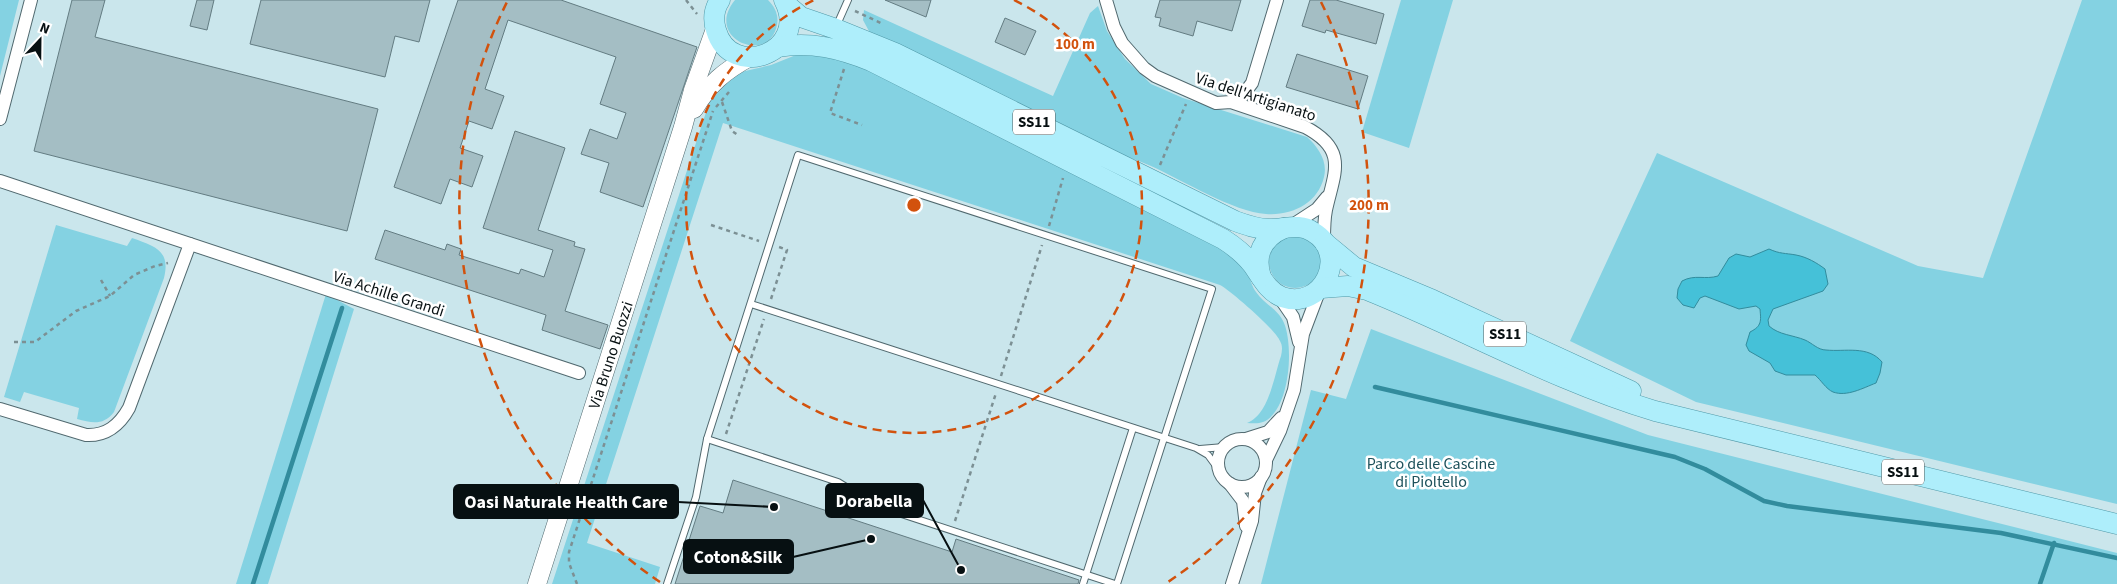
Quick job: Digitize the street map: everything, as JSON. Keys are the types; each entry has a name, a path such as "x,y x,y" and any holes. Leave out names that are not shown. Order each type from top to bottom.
{"main road":[{"path":"702,0 716,16 720,40 728,49 738,55 750,57"},
{"name":"SS11","path":"786,2 802,17 895,54 1242,223 1267,229 1287,227 1308,228 1354,267 1433,300 1690,419"},
{"name":"SS11","path":"750,57 768,54 784,40 790,22 786,2"},
{"name":"Via Bruno Buozzi","path":"537,584 683,127 716,16"},
{"name":"SS11","path":"778,47 804,44 850,52 871,61 1226,241 1243,254 1268,287 1277,294 1288,298 1300,299 1312,295 1320,288 1348,286 1367,290 1576,383 1647,409 2117,524"},
{"name":"Via Bruno Buozzi","path":"683,127 702,95 711,85 726,70 750,57"},
{"path":"1261,277 1258,265 1261,248 1268,237 1287,227"},
{"path":"1320,288 1328,278 1331,266 1330,254 1324,242"}],"street":[{"path":"0,119 31,0"},
{"name":"Via dell'Artigianato","path":"1106,0 1118,37 1134,58 1155,76 1216,103 1231,102 1316,132 1332,151 1335,162 1335,179 1325,213 1324,242"},
{"path":"1231,102 1251,86 1277,0"},
{"name":"Via Achille Grandi","path":"0,181 579,373"},
{"path":"1287,227 1317,209 1330,193"},
{"path":"0,409 86,435 97,435 117,425 129,408 190,244"},
{"path":"1232,584 1254,514 1255,493 1266,466 1266,460 1280,431 1290,403 1297,378 1305,327 1320,288"},
{"path":"1277,294 1295,322 1300,352"},
{"path":"1244,544 1247,521 1246,510 1239,493 1219,470 1220,454 1230,442 1262,436 1274,428 1290,403"},
{"path":"1246,439 1259,446 1266,460"},
{"path":"1229,483 1243,487 1250,486 1261,477"}],"lane":[{"path":"836,29 848,0"},
{"path":"667,584 696,496 707,439 798,155 1212,289 1116,584 877,506 838,482 707,439"},
{"path":"751,304 1196,448 1208,455 1219,470"},
{"path":"1083,584 1133,428"},
{"path":"1196,448 1211,449 1224,447"}],"path":[{"path":"845,7 883,24"},
{"path":"846,62 830,113 862,125"},
{"path":"577,584 569,563 569,552 714,109 728,96 730,85"},
{"path":"1153,180 1191,92"},
{"path":"722,102 732,131 739,136"},
{"path":"952,530 1069,160"},
{"path":"711,225 786,250 770,299"},
{"path":"14,342 35,342 72,314 110,296 134,275 144,270 184,260"},
{"path":"101,280 110,296"},
{"path":"726,434 766,314"}],"green space":[{"path":"0,0 19,0 0,76"},
{"path":"735,0 768,0 777,15 777,25 772,37 763,44 752,45 741,42 732,36 727,26 727,14"},
{"path":"1401,0 1453,0 1409,148 1362,132"},
{"path":"2082,0 2117,0 2117,504 1696,402 1570,341 1657,153 1918,266 1983,278"},
{"path":"1098,6 1107,31 1125,59 1151,84 1183,98 1307,137 1315,145 1325,165 1321,186 1310,201 1294,210 1276,214 1253,212 1224,202 1151,166 1082,138 870,33 863,20 864,10 1053,96 1090,13"},
{"path":"796,55 838,56 1034,149 1234,256 1248,275 1256,292 1281,318 1287,334 1289,362 1287,377 1279,405 1272,416 1261,423 1247,423 1261,412 1266,404 1281,356 1281,343 1262,320 1243,302 1220,285 723,123 587,543 660,567 655,584 552,584 709,103 733,76 741,72 771,65"},
{"path":"56,225 127,246 132,238 154,247 163,255 165,261 164,278 114,412 106,420 92,422 77,419 79,408 24,392 20,402 4,397"},
{"path":"1290,236 1300,236 1314,243 1321,257 1321,267 1314,281 1300,288 1290,288 1280,284 1273,277 1269,267 1269,257 1273,247 1280,240"},
{"path":"326,294 354,309 268,584 236,584"},
{"name":"Parco delle Cascine di Pioltello","path":"1371,329 1648,435 2117,553 2117,584 1261,584 1311,390 1346,399"}],"shaded area":[{"path":"1769,249 1779,253 1800,256 1815,262 1825,269 1828,284 1823,291 1773,309 1768,320 1769,326 1782,333 1805,340 1823,350 1856,350 1870,353 1882,362 1876,383 1855,391 1838,393 1828,389 1815,375 1786,375 1775,371 1770,363 1749,351 1746,345 1750,332 1757,328 1760,323 1760,309 1756,306 1739,309 1705,296 1700,298 1694,308 1683,305 1677,298 1678,289 1682,281 1691,278 1718,276 1729,258 1736,254 1750,257"}],"building":[{"path":"72,0 105,0 95,37 378,109 347,231 34,151"},
{"path":"197,0 214,0 207,30 190,26"},
{"path":"261,0 430,0 419,42 395,36 385,77 250,44"},
{"path":"458,0 561,0 697,47 643,207 600,192 609,163 581,154 590,129 617,139 626,113 600,104 616,57 508,20 485,89 504,96 492,129 469,121 460,148 483,156 472,187 450,179 441,204 394,187"},
{"path":"885,0 931,0 926,17"},
{"path":"1160,0 1241,0 1232,31 1197,21 1193,36 1159,26 1161,18 1155,17"},
{"path":"1310,0 1336,0 1384,14 1376,44 1326,30 1325,33 1302,26"},
{"path":"1005,18 1036,31 1025,55 995,42"},
{"path":"1297,54 1368,76 1358,109 1286,87"},
{"path":"515,131 565,148 538,230 575,242 574,246 585,249 565,311 608,325 600,349 542,330 546,315 375,259 385,230 445,250 447,244 461,249 459,255 519,274 521,269 544,277 553,250 483,228"},
{"path":"733,480 952,552 956,539 1079,580 1078,584 675,584 700,506 723,513"}],"waterway":[{"path":"253,584 342,308"},
{"path":"1375,387 1675,457 1705,469 1764,501 1787,506 2001,533 2117,558"},
{"path":"2040,584 2054,543"}],"place":[{"name":"Oasi Naturale Health Care","path":"774,507"},
{"name":"Coton&Silk","path":"871,539"},
{"name":"Dorabella","path":"961,570"}]}
